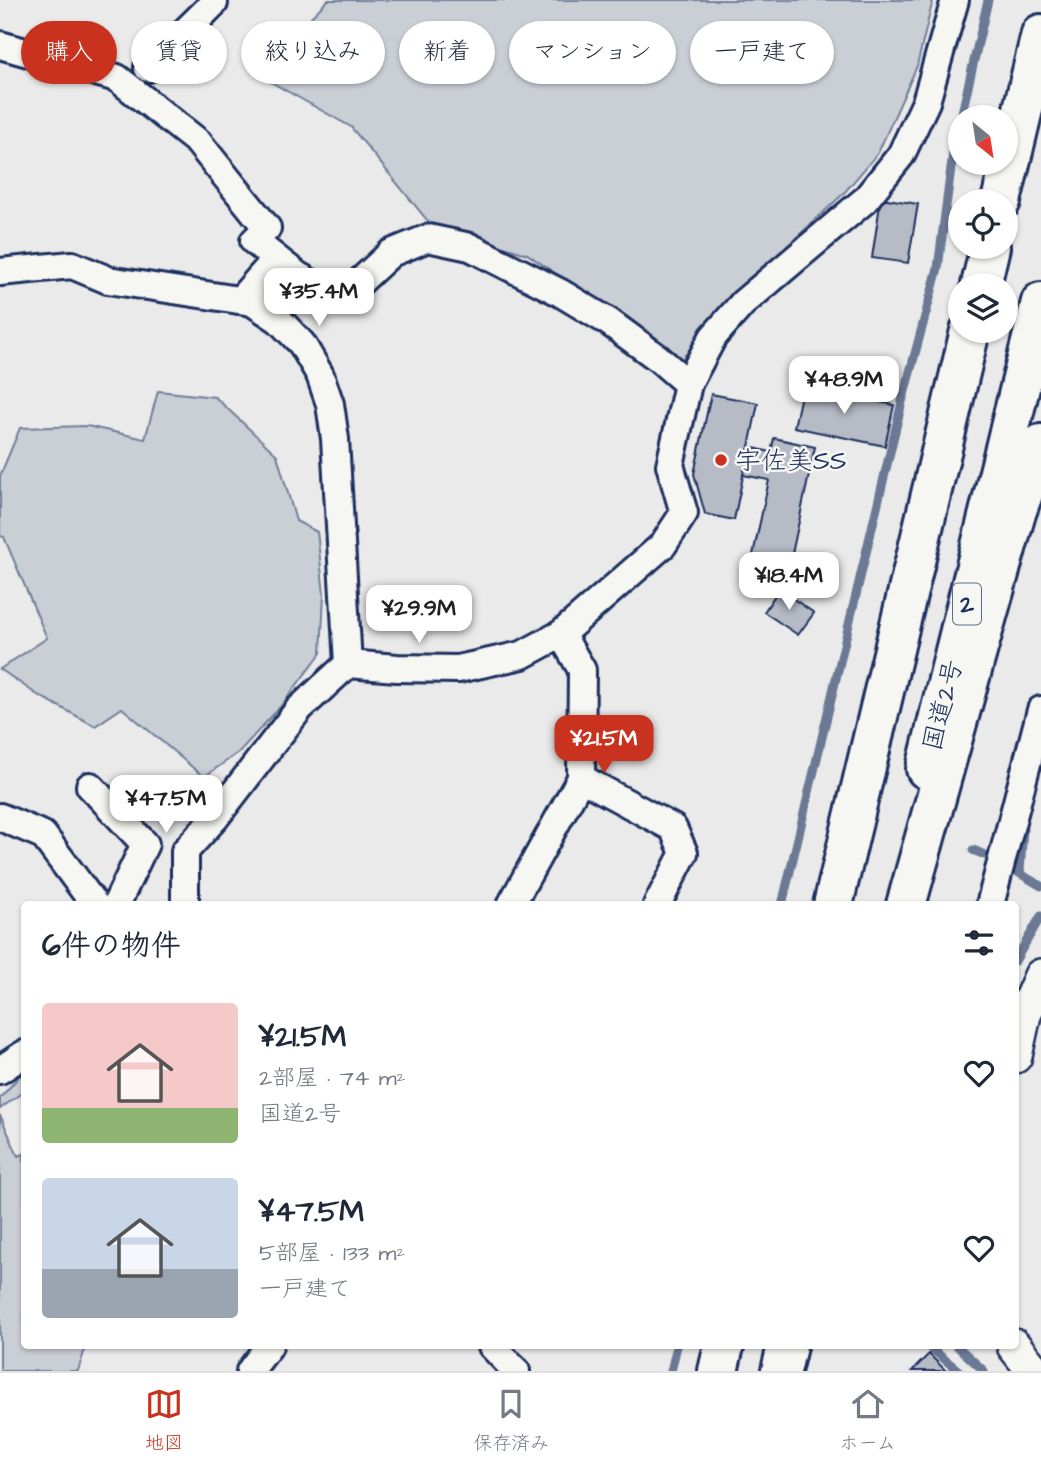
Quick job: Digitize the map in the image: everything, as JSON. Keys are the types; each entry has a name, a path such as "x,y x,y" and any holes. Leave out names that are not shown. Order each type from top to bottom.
{"highway":[{"path":"1004,189 1041,34"},
{"name":"国道2号","path":"893,901 1041,302"},
{"path":"834,901 967,343"},
{"path":"907,901 1016,513 1041,444"},
{"path":"718,1371 723,1349"},
{"path":"781,1371 786,1349"}],"street":[{"path":"196,21 214,3 212,0"},
{"path":"186,901 185,851 215,818 299,709 348,664 458,669 522,655 561,634 663,545 684,513 670,465 688,384 713,337 743,303 865,200 901,155 926,102 955,0"},
{"path":"0,46 117,78 198,142 267,228 254,241 297,275 331,295 349,292 391,253 428,238 470,247 559,292 609,323 658,358 688,384"},
{"path":"240,300 276,259"},
{"path":"0,272 72,265 108,280 252,302 279,320 302,344 320,375 330,404 335,439 348,664"},
{"path":"513,901 581,778 582,670 561,634"},
{"path":"991,901 1041,710"},
{"path":"581,778 673,828 684,853 659,901"},
{"path":"90,786 145,844 118,901"},
{"path":"0,817 43,835 92,901"},
{"path":"1019,1038 1024,1015 1041,976"},
{"path":"0,1070 21,1056"},
{"path":"250,1371 267,1349"},
{"path":"495,1349 516,1371"},
{"path":"1016,1349 1034,1371"}],"shaded area":[{"path":"328,0 933,0 917,66 878,153 844,193 738,292 682,359 527,254 431,225 351,127 275,84 385,84 385,21 307,21"},
{"path":"158,391 215,397 277,455 296,521 317,532 324,594 321,653 280,707 239,752 204,777 122,708 95,726 36,694 0,669 47,638 4,537 0,536 0,476 20,428 87,426 145,439"},
{"path":"21,1074 21,1093 0,1109 0,1098"},
{"path":"0,1115 18,1156 21,1155 21,1349 85,1349 78,1371 0,1371"}],"building":[{"path":"881,198 918,204 908,263 872,258"},
{"path":"803,386 894,405 885,446 794,427"},
{"name":"宇佐美SS","path":"711,394 758,403 734,520 705,514 694,474"},
{"path":"774,438 815,447 787,577 750,569 769,480 743,475 749,447 771,452"},
{"path":"779,589 814,613 798,635 764,612"},
{"path":"929,1354 946,1371 912,1371"}],"waterway":[{"path":"964,105 988,0"},
{"path":"783,901 902,402 938,268 950,175"},
{"path":"1020,872 1023,829"},
{"path":"973,850 985,855"},
{"path":"1014,870 1041,886"},
{"path":"1019,954 1041,916"},
{"path":"671,1371 676,1349"},
{"path":"932,1349 959,1371"},
{"path":"960,1349 984,1371"}],"place":[{"name":"宇佐美SS","path":"721,460"}]}
